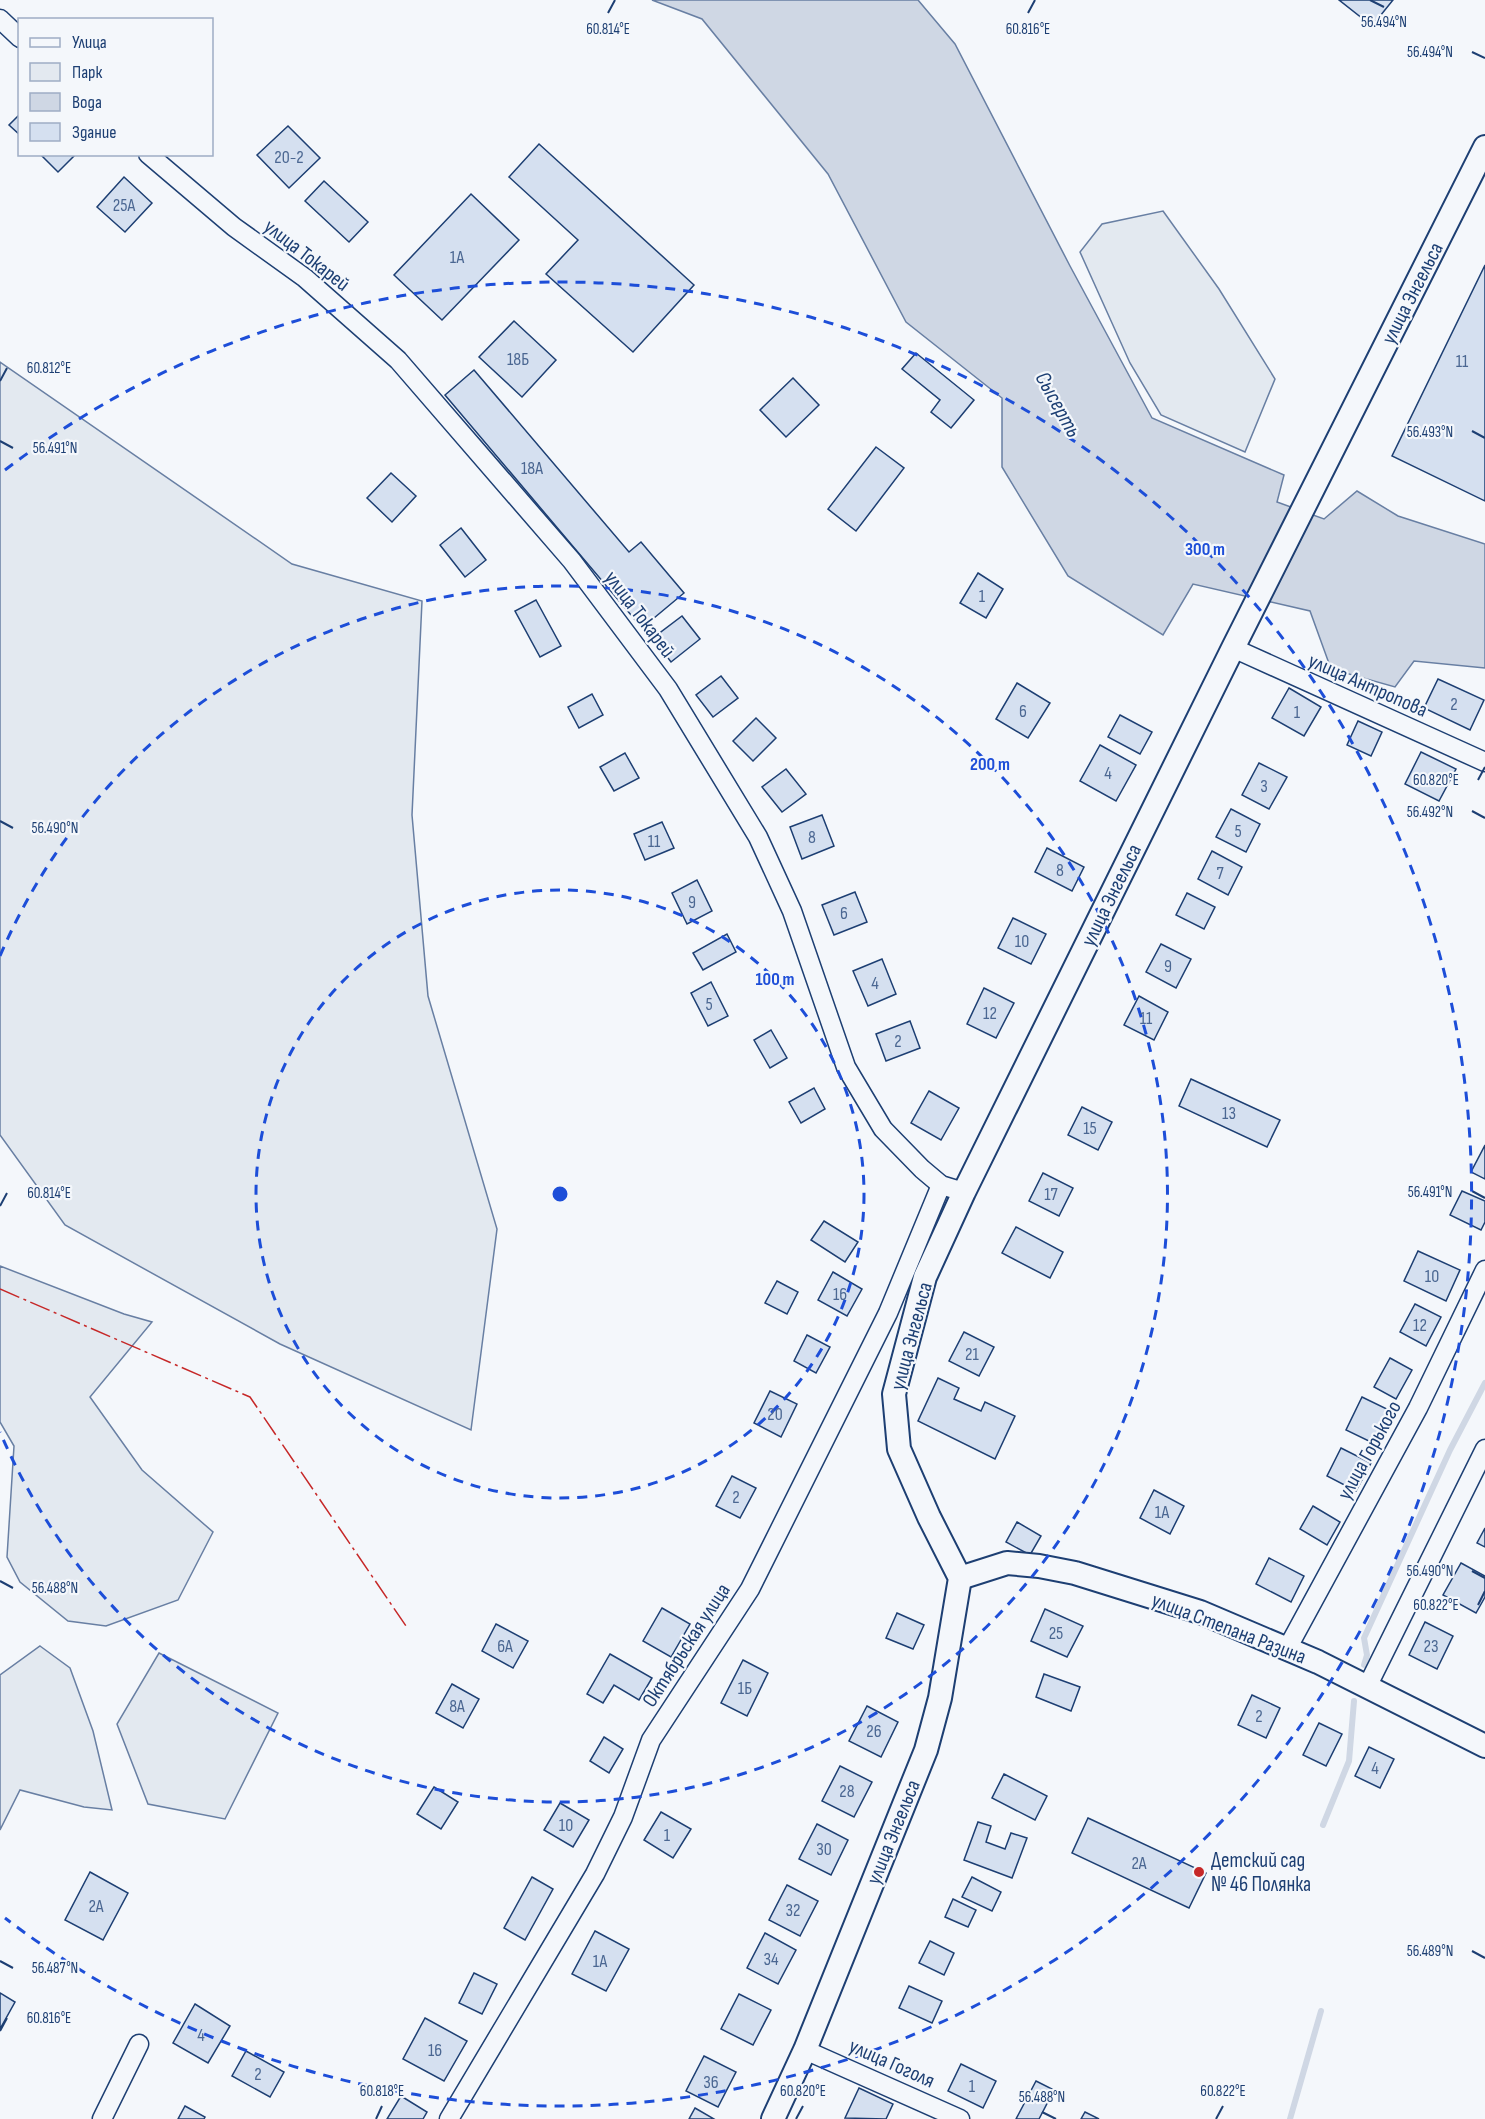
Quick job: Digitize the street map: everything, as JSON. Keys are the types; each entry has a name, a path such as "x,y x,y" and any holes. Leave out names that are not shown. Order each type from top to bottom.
{"street":[{"path":"0,19 18,36"},
{"name":"улица Энгельса","path":"773,2119 805,2050 926,1750 940,1698 960,1578 929,1517 899,1449 894,1394 925,1277 964,1192 1233,648 1485,147"},
{"name":"улица Токарей","path":"150,156 234,227 305,278 398,360 572,561 668,688 758,837 792,911 846,1067 883,1129 940,1185 964,1192"},
{"name":"улица Антропова","path":"1233,648 1485,762"},
{"name":"Октябрьская улица","path":"449,2119 595,1874 622,1817 651,1740 750,1589 888,1313 940,1185"},
{"name":"улица Горького","path":"1287,1649 1418,1408 1485,1270"},
{"path":"1366,1687 1485,1449"},
{"name":"улица Степана Разина","path":"960,1578 1007,1563 1075,1573 1200,1612 1287,1649 1485,1746"},
{"path":"102,2119 139,2044"},
{"name":"улица Гоголя","path":"805,2050 960,2119"}],"green space":[{"path":"1163,211 1219,289 1275,379 1245,452 1161,415 1130,363 1080,252 1102,224"},
{"path":"0,362 292,564 422,601 412,815 428,996 497,1229 471,1430 280,1344 65,1225 0,1135"},
{"path":"0,1266 124,1314 152,1322 90,1397 142,1470 213,1532 178,1600 106,1626 68,1621 20,1582 7,1557 14,1446 0,1422"},
{"path":"40,1646 70,1668 93,1731 112,1810 84,1807 20,1790 0,1830 0,1675"},
{"path":"159,1653 278,1713 225,1819 148,1804 117,1724"}],"water":[{"name":"Сысерть","path":"652,0 918,0 955,44 1152,418 1284,475 1277,502 1324,519 1357,491 1398,516 1485,544 1485,668 1414,661 1395,687 1331,669 1310,611 1193,584 1163,635 1068,576 1002,467 1002,398 906,322 828,174 702,19"}],"building":[{"path":"1339,0 1393,0 1372,26"},
{"path":"18,116 18,133 9,125"},
{"path":"288,126 320,158 289,188 257,155"},
{"path":"539,144 694,285 633,352 546,274 578,240 509,177"},
{"path":"42,156 74,156 58,172"},
{"path":"124,177 152,203 125,232 97,207"},
{"path":"324,181 368,222 349,242 305,201"},
{"path":"471,194 519,240 442,320 394,275"},
{"path":"1485,265 1485,501 1392,456"},
{"path":"514,321 556,360 522,397 479,357"},
{"path":"916,353 974,400 951,428 931,412 940,400 902,369"},
{"path":"474,370 629,552 641,542 684,593 642,628 445,395"},
{"path":"793,378 819,405 786,437 760,410"},
{"path":"876,447 904,468 856,531 828,509"},
{"path":"391,473 416,496 392,522 367,498"},
{"path":"461,528 486,560 465,577 440,545"},
{"path":"978,573 1003,589 986,618 960,603"},
{"path":"536,600 561,646 540,657 515,611"},
{"path":"682,616 700,639 671,662 653,638"},
{"path":"721,676 738,698 713,717 696,695"},
{"path":"1438,679 1484,700 1470,730 1424,708"},
{"path":"1017,683 1050,703 1028,738 996,719"},
{"path":"1289,688 1321,707 1304,736 1272,718"},
{"path":"592,694 603,715 579,728 568,707"},
{"path":"1120,715 1152,732 1140,754 1108,737"},
{"path":"756,718 776,738 753,761 733,741"},
{"path":"1358,721 1382,732 1371,756 1347,745"},
{"path":"1100,745 1136,765 1116,801 1080,781"},
{"path":"1421,752 1456,769 1439,801 1405,784"},
{"path":"625,753 639,778 614,791 600,767"},
{"path":"1259,763 1287,777 1269,809 1242,795"},
{"path":"786,769 806,794 782,812 762,787"},
{"path":"1231,809 1260,824 1246,852 1216,837"},
{"path":"822,815 834,846 802,859 790,827"},
{"path":"662,822 674,848 645,860 634,834"},
{"path":"1047,848 1084,867 1072,891 1035,872"},
{"path":"1212,851 1242,867 1228,895 1198,879"},
{"path":"697,880 712,911 687,924 672,893"},
{"path":"855,892 867,922 834,935 822,905"},
{"path":"1187,893 1215,907 1204,929 1176,915"},
{"path":"1013,918 1046,934 1031,964 998,948"},
{"path":"727,934 736,952 703,970 693,953"},
{"path":"1161,944 1191,959 1176,988 1146,972"},
{"path":"882,959 896,994 868,1006 853,971"},
{"path":"711,982 728,1016 708,1026 691,993"},
{"path":"984,988 1014,1003 996,1038 967,1024"},
{"path":"1139,996 1168,1012 1154,1040 1124,1025"},
{"path":"910,1021 920,1048 886,1061 876,1034"},
{"path":"771,1030 787,1058 770,1068 754,1040"},
{"path":"1191,1079 1280,1120 1267,1147 1179,1106"},
{"path":"814,1088 825,1109 801,1123 789,1102"},
{"path":"929,1091 959,1108 941,1140 911,1123"},
{"path":"1082,1107 1112,1122 1098,1150 1068,1135"},
{"path":"1485,1145 1485,1179 1471,1172"},
{"path":"1043,1173 1073,1188 1059,1216 1029,1201"},
{"path":"1462,1191 1485,1201 1485,1222 1481,1230 1450,1215"},
{"path":"824,1221 858,1242 845,1262 811,1240"},
{"path":"1016,1227 1063,1252 1050,1278 1002,1253"},
{"path":"1418,1251 1460,1270 1446,1301 1404,1281"},
{"path":"833,1272 862,1289 847,1316 818,1300"},
{"path":"777,1281 798,1292 787,1314 765,1303"},
{"path":"1415,1304 1441,1317 1426,1346 1400,1332"},
{"path":"964,1332 994,1347 979,1376 949,1361"},
{"path":"807,1335 830,1347 816,1373 794,1361"},
{"path":"1390,1358 1412,1370 1396,1399 1374,1387"},
{"path":"938,1378 959,1388 954,1399 981,1411 985,1402 1015,1416 995,1459 918,1421"},
{"path":"770,1391 797,1404 781,1437 754,1423"},
{"path":"1362,1397 1391,1411 1375,1444 1346,1430"},
{"path":"1341,1448 1371,1463 1356,1491 1327,1476"},
{"path":"732,1476 756,1488 740,1518 716,1506"},
{"path":"1154,1490 1184,1506 1170,1534 1140,1518"},
{"path":"1313,1506 1340,1522 1327,1545 1300,1529"},
{"path":"1017,1522 1041,1536 1030,1555 1006,1542"},
{"path":"1485,1528 1485,1547 1477,1543"},
{"path":"1269,1558 1304,1576 1291,1602 1256,1584"},
{"path":"1461,1563 1485,1576 1485,1597 1476,1613 1443,1595"},
{"path":"662,1608 690,1624 671,1657 643,1641"},
{"path":"1045,1609 1083,1626 1067,1657 1031,1641"},
{"path":"897,1613 924,1625 913,1649 886,1638"},
{"path":"1425,1622 1453,1636 1437,1669 1409,1655"},
{"path":"496,1624 528,1641 513,1668 482,1651"},
{"path":"610,1654 652,1678 639,1700 614,1685 603,1703 587,1694"},
{"path":"743,1660 768,1673 747,1716 721,1703"},
{"path":"1044,1674 1080,1687 1071,1711 1036,1697"},
{"path":"452,1684 479,1699 463,1728 436,1713"},
{"path":"1252,1695 1280,1708 1266,1738 1238,1725"},
{"path":"867,1706 898,1722 881,1757 849,1741"},
{"path":"1319,1723 1342,1734 1326,1766 1303,1755"},
{"path":"604,1737 623,1749 609,1773 590,1761"},
{"path":"1369,1747 1394,1759 1380,1788 1355,1776"},
{"path":"840,1766 872,1782 854,1817 822,1801"},
{"path":"1004,1774 1047,1796 1035,1820 992,1798"},
{"path":"434,1787 458,1802 441,1829 417,1814"},
{"path":"560,1803 589,1820 573,1847 544,1830"},
{"path":"661,1812 691,1829 673,1858 644,1840"},
{"path":"1088,1818 1206,1873 1189,1908 1072,1853"},
{"path":"978,1822 991,1826 986,1842 1005,1849 1011,1833 1027,1838 1012,1878 964,1860"},
{"path":"817,1824 848,1840 831,1875 799,1859"},
{"path":"90,1872 128,1893 103,1940 65,1920"},
{"path":"532,1877 553,1889 525,1940 504,1928"},
{"path":"972,1877 1001,1892 992,1911 962,1897"},
{"path":"787,1885 818,1901 800,1936 769,1920"},
{"path":"953,1899 976,1910 968,1927 945,1917"},
{"path":"595,1931 629,1949 606,1991 572,1974"},
{"path":"765,1933 796,1950 778,1984 747,1968"},
{"path":"930,1941 954,1953 944,1975 919,1963"},
{"path":"474,1973 497,1984 482,2014 459,2003"},
{"path":"909,1986 942,2001 932,2023 899,2008"},
{"path":"0,1993 15,2002 0,2029"},
{"path":"739,1994 771,2010 753,2045 721,2029"},
{"path":"195,2004 230,2026 208,2063 173,2043"},
{"path":"425,2018 467,2041 444,2081 403,2059"},
{"path":"246,2051 284,2072 270,2097 232,2076"},
{"path":"704,2056 736,2072 718,2107 686,2091"},
{"path":"961,2064 996,2081 983,2108 948,2091"},
{"path":"1036,2081 1054,2090 1039,2119 1016,2119"},
{"path":"859,2088 893,2104 886,2119 845,2118"},
{"path":"401,2096 427,2112 423,2119 387,2119"},
{"path":"185,2106 205,2117 204,2119 178,2119"},
{"path":"695,2108 714,2119 689,2119"},
{"path":"1085,2112 1099,2119 1081,2119"}],"waterway":[{"path":"1364,1665 1367,1655 1364,1638 1450,1450 1485,1383"},
{"path":"1323,1825 1349,1761 1354,1701"},
{"path":"1290,2119 1321,2011"}],"power":[{"path":"0,1289 250,1397 406,1626"}],"place":[{"name":"Детский сад № 46 Полянка","path":"1199,1872"}]}
